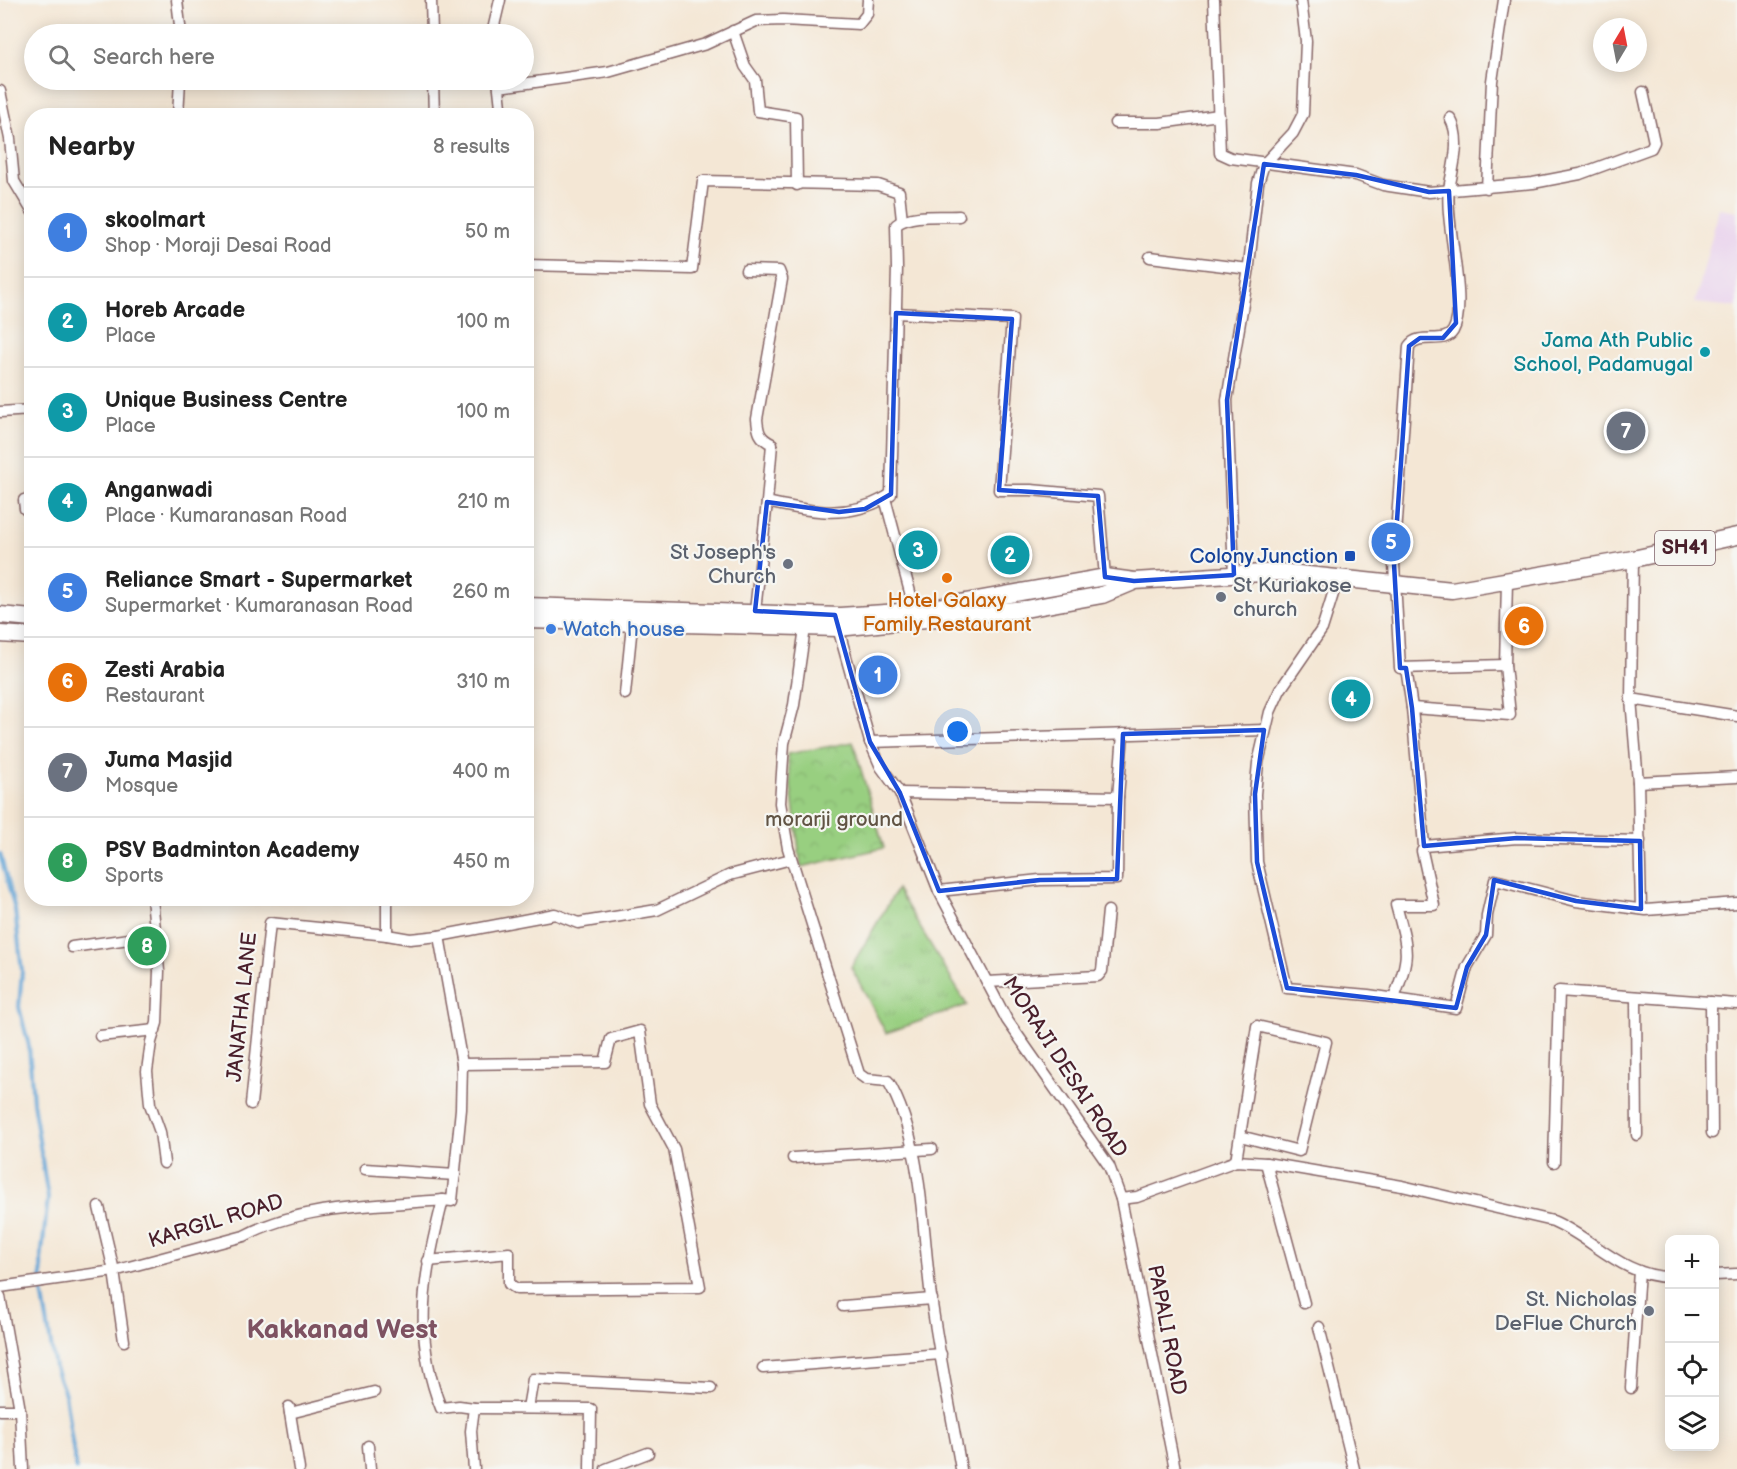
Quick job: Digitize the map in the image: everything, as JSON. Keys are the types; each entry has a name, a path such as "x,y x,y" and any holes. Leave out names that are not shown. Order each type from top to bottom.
{"main road":[{"name":"SH41","path":"1633,559 1737,536"},
{"path":"534,606 840,616 915,610 1105,577 1134,581 1279,572 1395,582 1452,590 1633,559"},
{"path":"534,620 632,625 838,628 1031,608 1102,595 1134,581"},
{"path":"1028,590 1031,608"},
{"path":"0,615 24,617"},
{"path":"0,634 24,636"}],"street":[{"path":"177,0 180,24"},
{"path":"431,0 432,24"},
{"path":"494,24 500,0"},
{"path":"534,79 608,72 706,44 756,21 859,24 867,14 868,0"},
{"path":"1214,0 1220,153 1232,158 1356,175 1383,185 1429,192 1533,183 1580,174 1651,148 1654,142 1643,92"},
{"path":"1234,575 1227,400 1249,269 1258,183 1264,164 1293,133 1303,114 1306,41 1301,0"},
{"path":"1487,188 1492,81 1504,0"},
{"path":"733,31 745,66 756,80 758,111 796,117 796,185"},
{"path":"178,108 179,90"},
{"path":"433,90 434,108"},
{"path":"499,90 501,108"},
{"path":"0,91 10,139 14,181 24,198"},
{"path":"1115,123 1160,123 1219,115"},
{"path":"1450,118 1456,129 1449,191 1457,292 1456,323 1452,333 1443,338 1420,338 1413,340 1409,346 1394,564 1400,668 1505,665"},
{"path":"534,265 692,269 703,181 796,185 878,185 899,192 902,220"},
{"path":"767,502 803,509 839,512 865,509 891,494 896,225 902,220 959,216"},
{"path":"1150,257 1249,269"},
{"path":"746,270 779,271 782,279 757,419 758,432 764,440 772,444 755,612"},
{"path":"896,313 1012,319 999,490 1031,490 1098,496 1105,577"},
{"path":"0,412 24,410"},
{"path":"885,498 915,610"},
{"path":"1633,559 1631,699 1638,782 1641,909"},
{"path":"1338,578 1322,629 1280,690 1265,730 1255,794 1257,862 1287,988 1394,998 1456,1008 1467,967 1486,935 1487,915 1495,880 1576,901 1641,909 1737,903"},
{"path":"1412,708 1510,715 1505,665 1507,581"},
{"path":"625,694 632,625"},
{"path":"805,628 794,705 784,743 780,803 791,859 860,1074 866,1079 888,1081 896,1094 913,1150 932,1299 961,1469"},
{"name":"MORAJI DESAI ROAD","path":"838,628 870,742 881,767 900,793 939,891 1006,1020 1108,1166 1121,1199"},
{"path":"1406,668 1412,708 1424,846 1517,838 1640,841"},
{"path":"1631,699 1737,716"},
{"path":"870,742 1265,730"},
{"path":"939,891 1040,880 1117,879 1118,797 1124,734"},
{"path":"1638,782 1737,777"},
{"path":"900,793 1118,797"},
{"path":"1394,998 1405,971 1407,947 1396,905 1434,905 1422,851"},
{"path":"387,906 387,935 410,939 439,936 555,914 578,923 657,910 730,875 791,859"},
{"path":"153,906 159,971 155,1030 147,1071 150,1104 160,1132 164,1163"},
{"path":"987,982 1098,976 1102,971 1108,911"},
{"name":"JANATHA LANE","path":"251,1104 270,923 387,935"},
{"path":"72,947 157,935"},
{"path":"439,936 462,1064 452,1201 443,1200 428,1261 422,1329 431,1383 441,1408 459,1406 591,1409 590,1469"},
{"path":"1554,1162 1559,991 1737,1004"},
{"path":"1636,997 1637,1135"},
{"path":"1711,1002 1712,1133"},
{"path":"1236,1161 1257,1026 1326,1042 1299,1150 1240,1136"},
{"path":"100,1036 155,1030"},
{"path":"428,1261 509,1253 508,1284 517,1289 700,1287 674,1149 650,1104 640,1031 611,1039 605,1062 462,1064"},
{"path":"793,1158 932,1149"},
{"path":"1121,1199 1137,1197 1236,1161 1266,1163 1402,1186 1553,1221 1570,1229 1612,1259 1639,1270 1665,1276"},
{"path":"1266,1163 1304,1303"},
{"path":"365,1169 455,1174"},
{"name":"PAPALI ROAD","path":"1121,1199 1175,1469"},
{"name":"KARGIL ROAD","path":"0,1287 114,1271 244,1236 289,1219 328,1210 443,1200"},
{"path":"99,1207 114,1271 124,1341"},
{"path":"1631,1388 1639,1270"},
{"path":"1719,1275 1737,1274"},
{"path":"0,1296 20,1410 23,1469"},
{"path":"843,1306 932,1299"},
{"path":"1319,1327 1354,1469"},
{"path":"763,1368 941,1354"},
{"path":"474,1408 528,1408 533,1379 711,1388"},
{"path":"298,1469 289,1410 374,1392"},
{"path":"474,1408 471,1431 474,1469"},
{"path":"0,1410 20,1410"},
{"path":"368,1446 370,1469"},
{"path":"606,1469 648,1453"}],"highlighted area":[{"path":"1264,164 1356,175 1429,192 1449,191 1456,323 1443,338 1420,338 1409,346 1394,564 1400,668 1406,668 1412,708 1424,846 1517,838 1640,841 1641,909 1576,901 1494,880 1486,935 1467,967 1456,1008 1287,988 1257,862 1255,794 1264,730 1123,734 1117,879 1040,880 939,891 900,793 870,742 835,615 755,611 767,502 839,512 865,509 891,494 896,313 1012,319 999,490 1098,496 1105,577 1134,581 1234,575 1227,400"}],"shaded area":[{"path":"1719,208 1737,211 1737,307 1695,303"}],"green space":[{"name":"morarji ground","path":"853,742 884,848 801,867 787,754"},
{"path":"897,889 967,1005 886,1033 851,967"}],"waterway":[{"path":"0,854 15,910 22,971 19,1007 29,1046 33,1102 48,1198 41,1260 42,1291 55,1368 65,1394 76,1469"}],"place":[{"name":"Jama Ath Public School, Padamugal","path":"1705,352"},
{"name":"Juma Masjid","path":"1626,431"},
{"name":"Reliance Smart - Supermarket","path":"1391,542"},
{"name":"Unique Business Centre","path":"918,550"},
{"name":"Horeb Arcade","path":"1010,555"},
{"name":"Colony Junction","path":"1350,556"},
{"name":"St Joseph's Church","path":"788,564"},
{"name":"Hotel Galaxy Family Restaurant","path":"947,578"},
{"name":"St Kuriakose church","path":"1221,597"},
{"name":"Zesti Arabia","path":"1524,626"},
{"name":"Watch house","path":"551,629"},
{"name":"skoolmart","path":"878,675"},
{"name":"Anganwadi","path":"1351,699"},
{"name":"PSV Badminton Academy","path":"147,946"},
{"name":"St. Nicholas DeFlue Church","path":"1649,1311"}],"district":[{"name":"Kakkanad West","path":"342,1330"}]}
